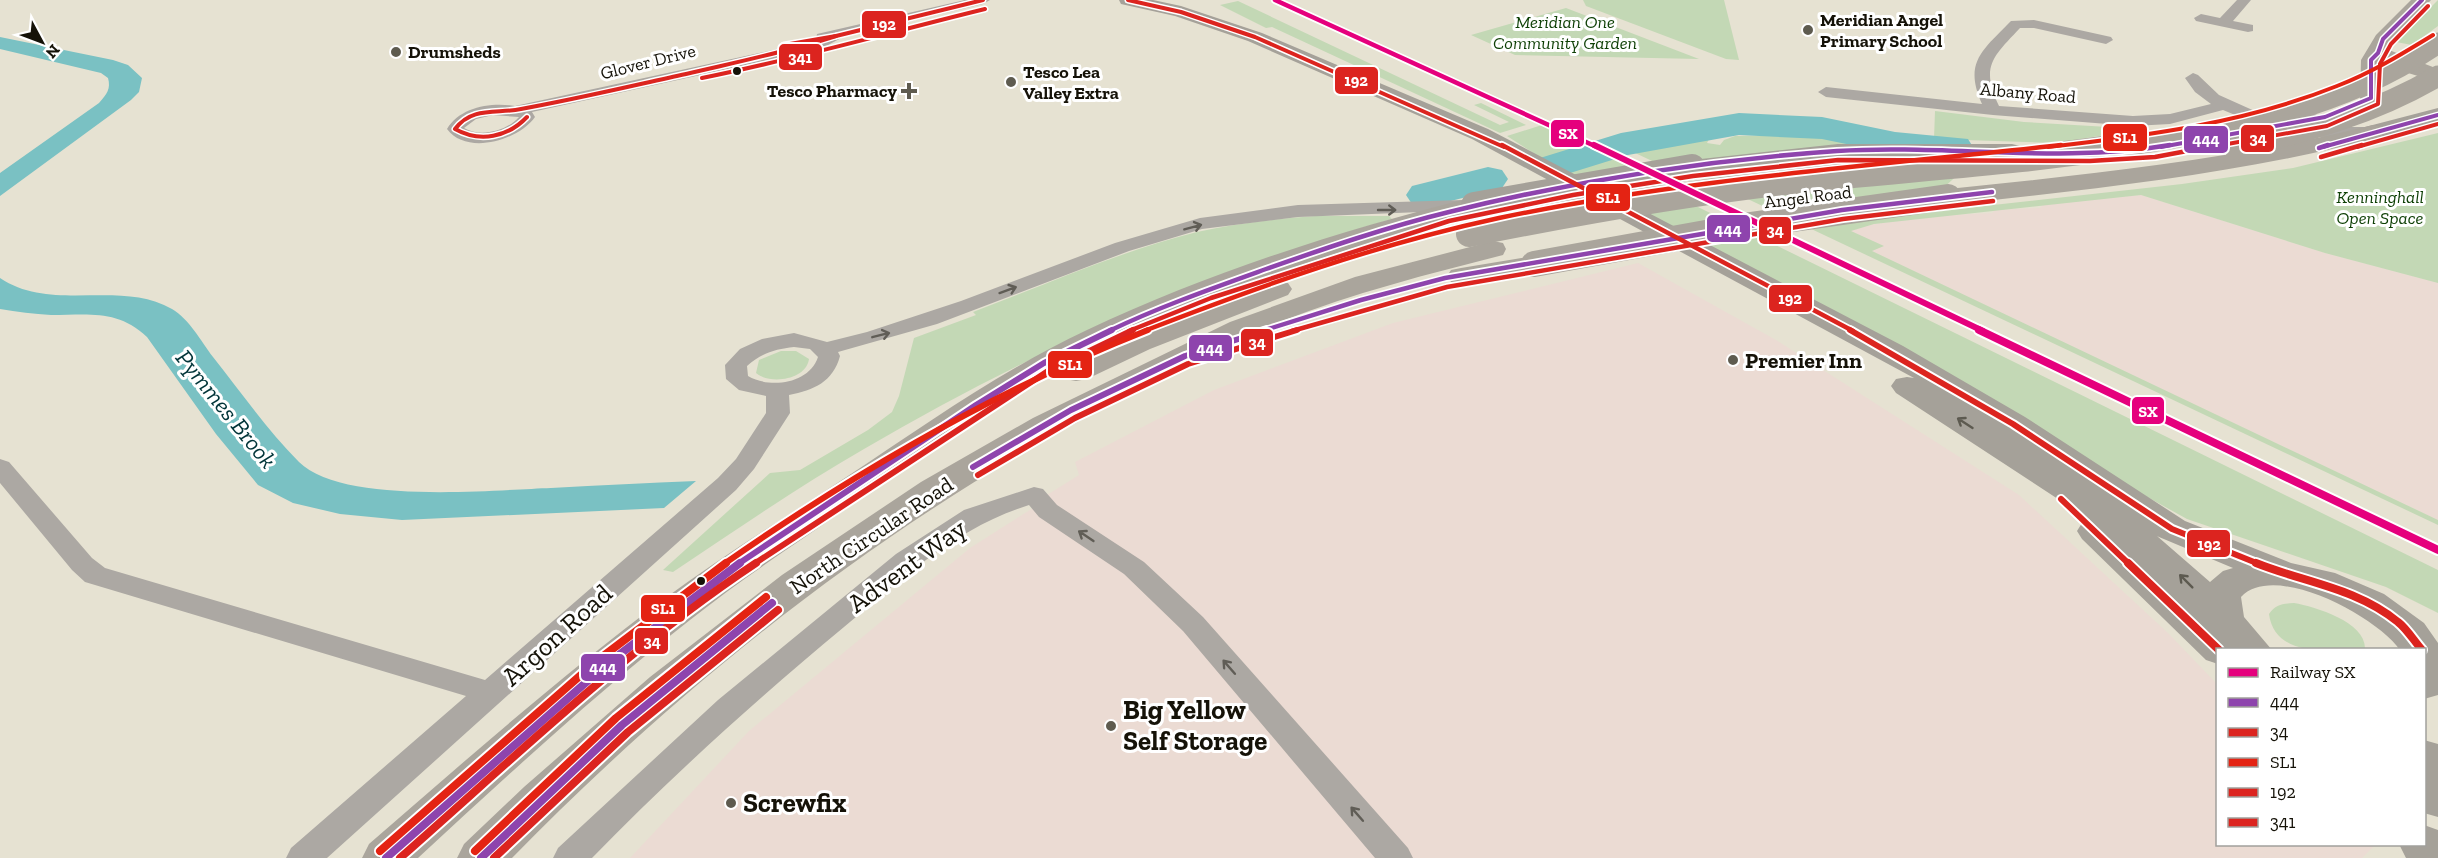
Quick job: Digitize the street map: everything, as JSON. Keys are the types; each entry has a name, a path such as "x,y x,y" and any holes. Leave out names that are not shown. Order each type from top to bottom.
{"highway":[{"path":"2371,98 2369,66 2378,53 2383,39 2422,0"},
{"name":"Angel Road","path":"386,858 607,664 722,576 841,497 1015,402 1139,343 1464,222 1579,212 1709,192 2059,154 2209,131 2256,121 2348,91 2391,73 2438,43"},
{"path":"2378,53 2405,66 2438,76"},
{"name":"Angel Road","path":"1185,356 1239,328 1355,286 1464,222 1664,216 1748,204 2087,168 2205,153 2293,135 2363,113 2400,98 2438,76"},
{"path":"1185,356 1382,295 1445,278 1761,223 1948,197 2194,168 2321,147 2373,132"},
{"name":"North Circular Road","path":"481,858 622,725 734,632 842,551 928,493 1004,447 1071,410 1185,356"}],"main road":[{"path":"1128,0 1181,12 1279,46 1480,134 1892,352 2013,424 2172,529 2283,574 2342,590 2372,605 2438,630"},
{"path":"1157,0 1181,12"},
{"name":"Angel Road","path":"1464,222 1637,176 1804,154 1879,150 2090,152 2154,148 2286,126 2325,117 2371,98 2438,86"},
{"path":"1415,107 1545,191 1665,260 1857,358 1933,402 2014,455 2233,641"},
{"path":"2373,132 2438,115"},
{"path":"2233,641 2220,605 2222,591 2233,580 2254,574 2283,574"},
{"path":"2372,605 2398,622 2420,648"},
{"path":"2426,656 2429,661 2429,677 2426,681"},
{"path":"2426,763 2438,799"}],"street":[{"name":"Glover Drive","path":"521,114 562,107 575,99 730,62 760,59 819,44 836,36 983,0"},
{"path":"2223,23 2244,0"},
{"path":"2201,18 2248,28"},
{"path":"1993,110 1978,77 1982,61 2016,24 2034,24 2106,40"},
{"path":"2193,78 2201,89 2225,105 2286,126 2329,133 2373,132"},
{"name":"Albany Road","path":"1826,92 1993,110 2153,121 2225,105"},
{"path":"824,349 891,332 1137,242 1201,224 1286,212 1464,222"},
{"path":"806,341 824,349 829,356 828,363 816,377 791,388 777,390 764,390 743,384 737,379 736,365 753,350 779,342 806,341"},
{"name":"Argon Road","path":"303,858 727,484 745,464 778,413 777,390"},
{"path":"0,467 82,564 95,575 492,693"},
{"name":"Advent Way","path":"570,858 645,782 745,692 892,573 955,526 993,508 1034,495 1048,511 1134,568 1193,624 1396,858"},
{"path":"2426,743 2438,758"}],"shaded area":[{"path":"2141,195 2325,253 2438,283 2438,520 1871,251 1883,246 1850,231 1874,224 1992,213 1995,210 2040,208 2043,205"},
{"path":"1638,263 1776,340 2019,495 2168,633 2216,683 2216,846 2374,846 2362,858 630,858 749,731 970,548 1041,503 1039,500 1079,475 1075,462 1214,390 1393,323"}],"green space":[{"path":"1583,0 1724,0 1739,60 1726,59 1586,6"},
{"path":"2438,0 2438,26 2412,45 2396,42"},
{"path":"1238,1 1500,125 1509,122 1474,105 1481,103 1526,125 1500,133 1220,5"},
{"name":"Meridian One Community Garden","path":"1566,8 1699,59 1515,55 1471,35"},
{"path":"1935,111 2024,122 2142,129 2056,143 1934,139"},
{"path":"1542,125 1590,147 1546,161 1507,136"},
{"name":"Kenninghall Open Space","path":"1720,131 1711,135 1707,143 1720,145 1724,140 1735,136 1831,135 1886,149 1976,158 1940,191 1966,208 2182,184 2293,168 2438,133 2438,283 2325,253 2141,195 1874,224 1851,231 1884,246 1872,251 2438,520 2438,525 1680,167 1671,170 1629,150"},
{"path":"1610,156 1653,176 1643,180 2438,570 2438,613 2386,587 2187,519 1562,172"},
{"path":"1316,216 1389,216 1392,219 1323,240 1187,289 1055,348 927,413 839,463 673,572 663,570 770,473 800,470 868,430 892,412 899,396 914,338 976,315 973,312 1084,269 1169,240 1226,226"},
{"path":"781,351 796,351 809,359 806,366 795,376 787,378 770,379 756,373 759,360"},
{"path":"2294,603 2338,617 2357,631 2363,639 2365,648 2304,648 2293,645 2282,639 2273,628 2269,614 2277,606"}],"water":[{"path":"0,37 113,60 128,65 142,78 139,92 131,100 0,196 0,173 99,103 109,85 108,78 101,73 0,49"},
{"path":"0,278 20,288 42,293 130,296 152,300 172,309 189,324 287,450 299,462 320,476 382,490 419,492 493,491 696,481 664,508 402,520 340,514 293,503 258,485 216,434 147,337 136,328 114,318 102,316 51,315 0,309"}],"waterway":[{"name":"Pymmes Brook","path":"1554,166 1621,145 1739,124 1822,128 1895,143 1954,147"},
{"name":"Pymmes Brook","path":"1427,195 1488,179"}],"rail line":[{"name":"SX","path":"1275,0 1615,155 2438,550"}],"transit line":[{"name":"192","path":"784,45 836,36 983,0"},
{"name":"192","path":"1128,0 1181,12 1255,37 1480,134 1892,352 2013,424 2172,529 2283,574 2342,590 2372,605 2398,622 2420,648"},
{"name":"444","path":"386,858 607,664 721,576 976,405 1044,363 1124,324 1208,290 1313,253 1447,212 1571,186 1692,167 1838,151 2090,152 2154,148 2286,126 2325,117 2371,98 2371,60 2378,53 2383,39 2422,0"},
{"name":"34","path":"400,858 613,671 726,583 1048,371 1128,332 1211,298 1316,262 1449,221 1573,195 1693,176 1838,160 2090,161 2155,157 2327,126 2378,104 2380,64 2386,57 2391,44 2428,6"},
{"name":"341","path":"702,78 788,61 839,45 985,9"},
{"name":"SL1","path":"380,851 524,722 635,629 781,525 892,456 1007,394 1125,339 1247,291 1371,251 1498,218 1667,188 2094,142 2187,128 2232,118 2278,107 2337,86 2379,66 2433,35"},
{"name":"192","path":"527,117 512,129 493,136 473,136 455,129 467,116 475,113 519,110 575,99 796,49 836,36"},
{"name":"444","path":"2319,148 2438,115"},
{"name":"34","path":"2321,157 2438,124"},
{"name":"444","path":"973,467 1071,410 1185,356 1361,300 1445,278 1750,225 1842,210 1992,192"},
{"name":"34","path":"978,475 1075,418 1188,364 1364,309 1447,287 1751,234 1843,219 1993,201"},
{"name":"192","path":"2061,499 2217,648"},
{"name":"SL1","path":"475,851 616,718 766,597"},
{"name":"444","path":"481,858 622,725 772,603"},
{"name":"34","path":"494,858 628,732 778,610"}],"place":[{"name":"Meridian Angel Primary School","path":"1808,30"},
{"name":"Drumsheds","path":"396,52"},
{"name":"Tesco Lea Valley Extra","path":"1011,82"},
{"name":"Tesco Pharmacy","path":"909,91"},
{"name":"Premier Inn","path":"1733,360"},
{"name":"Big Yellow Self Storage","path":"1111,726"},
{"name":"Screwfix","path":"731,803"}]}
